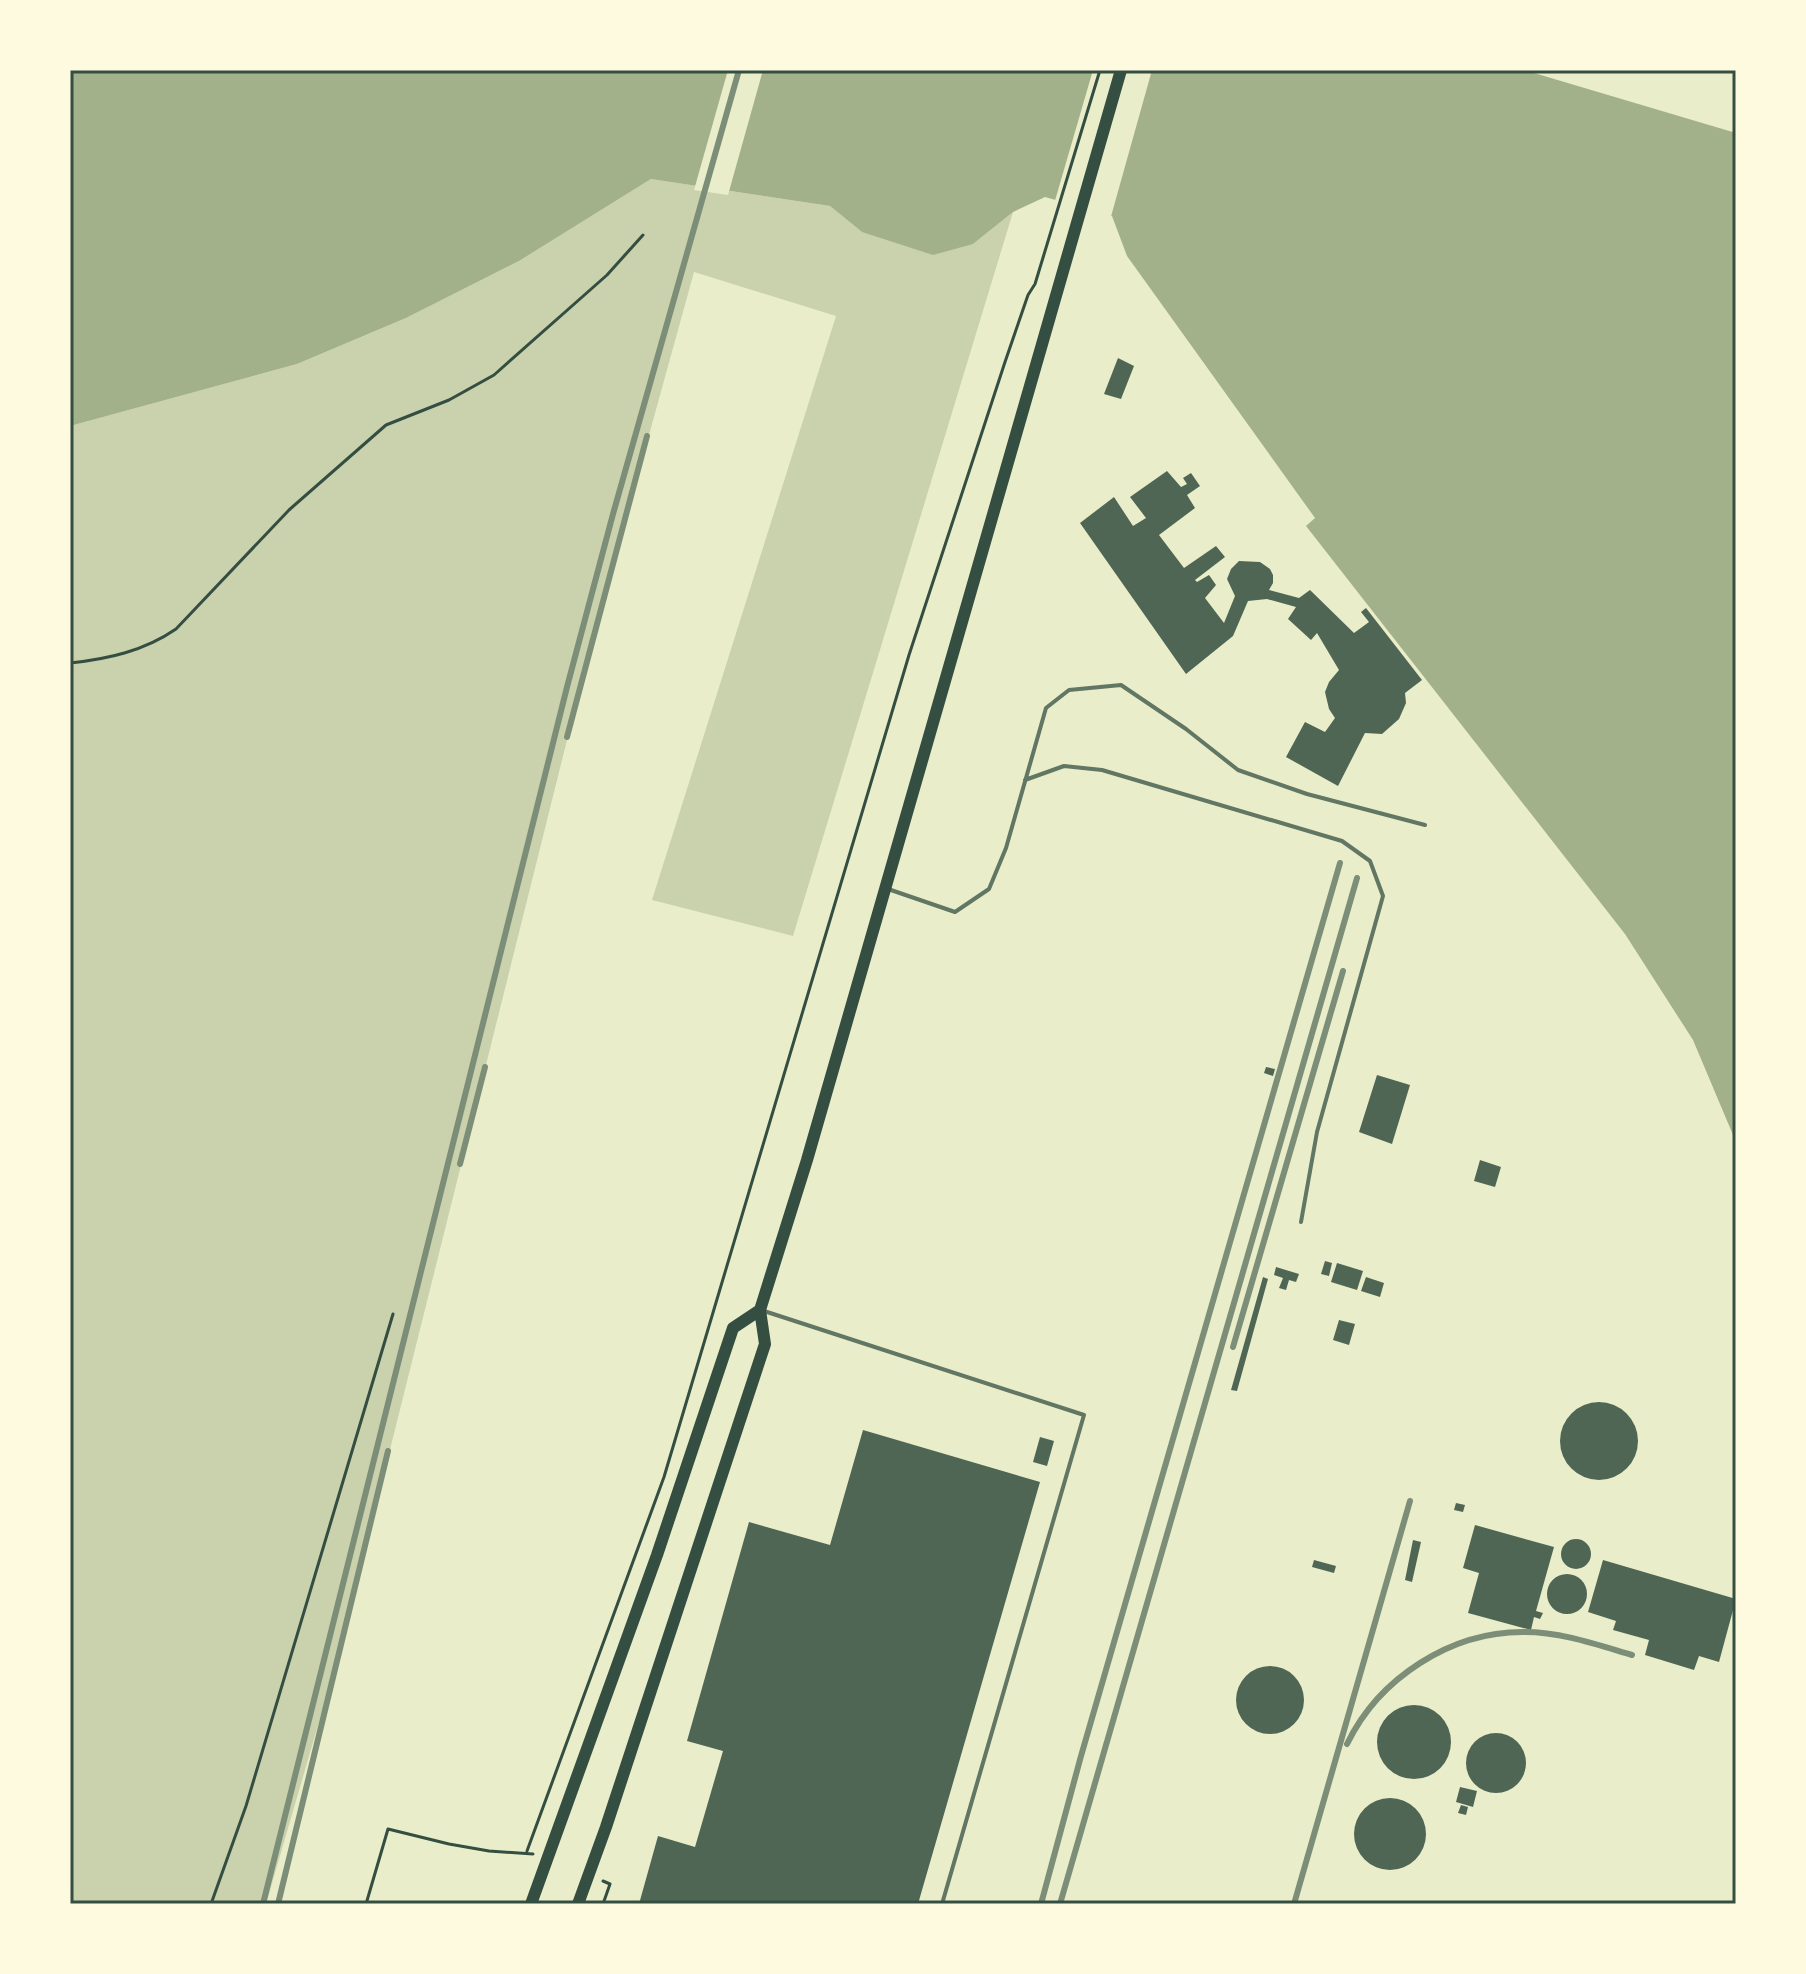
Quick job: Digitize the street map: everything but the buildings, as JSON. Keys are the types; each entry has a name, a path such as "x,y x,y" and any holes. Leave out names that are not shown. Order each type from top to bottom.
{"main road":[{"path":"578,1904 765,1344 760,1310 807,1160 1121,70"},
{"path":"531,1904 657,1555 733,1328 760,1310"}],"lane":[{"path":"885,888 955,912 989,889 1006,848 1046,708 1069,690 1121,685 1186,729 1238,770 1307,794 1425,825"},
{"path":"1025,780 1064,766 1102,770 1342,841 1370,861 1383,896 1317,1132 1301,1222"},
{"path":"760,1310 1084,1415 942,1904"}],"path":[{"path":"366,1904 388,1829 476,1848 527,1851 664,1477 909,655 1005,362 1044,257 1100,70"},
{"path":"70,663 122,654 155,644 176,629 289,510 386,425 449,400 494,375 607,275 643,235"},
{"path":"211,1904 246,1806 393,1314"},
{"path":"599,1880 610,1884 603,1904"}],"shaded area":[{"path":"70,70 1524,70 1736,133 1736,1142 1693,1040 1625,934 1306,526 1315,518 1127,256 1112,216 1045,197 1013,212 973,244 933,255 862,232 830,206 651,179 519,261 406,318 297,364 70,426"},
{"path":"651,179 830,206 862,232 973,244 1013,212 793,936 652,900 836,316 694,272 588,656 341,1646 266,1904 70,1904 70,426 297,364 406,318 519,261"}],"pier":[{"path":"728,70 763,70 728,195 694,190"},
{"path":"1093,70 1152,70 1110,220 1054,204"}],"railway":[{"path":"263,1904 567,687 739,70"},
{"path":"567,737 647,436"},
{"path":"1041,1904 1081,1756 1340,863"},
{"path":"1060,1904 1357,878"},
{"path":"1233,1347 1343,971"},
{"path":"460,1164 485,1067"},
{"path":"278,1904 388,1451"},
{"path":"1294,1904 1410,1501"},
{"path":"1347,1744 1361,1720 1398,1679 1420,1663 1470,1640 1497,1634 1552,1634 1632,1655"}]}
